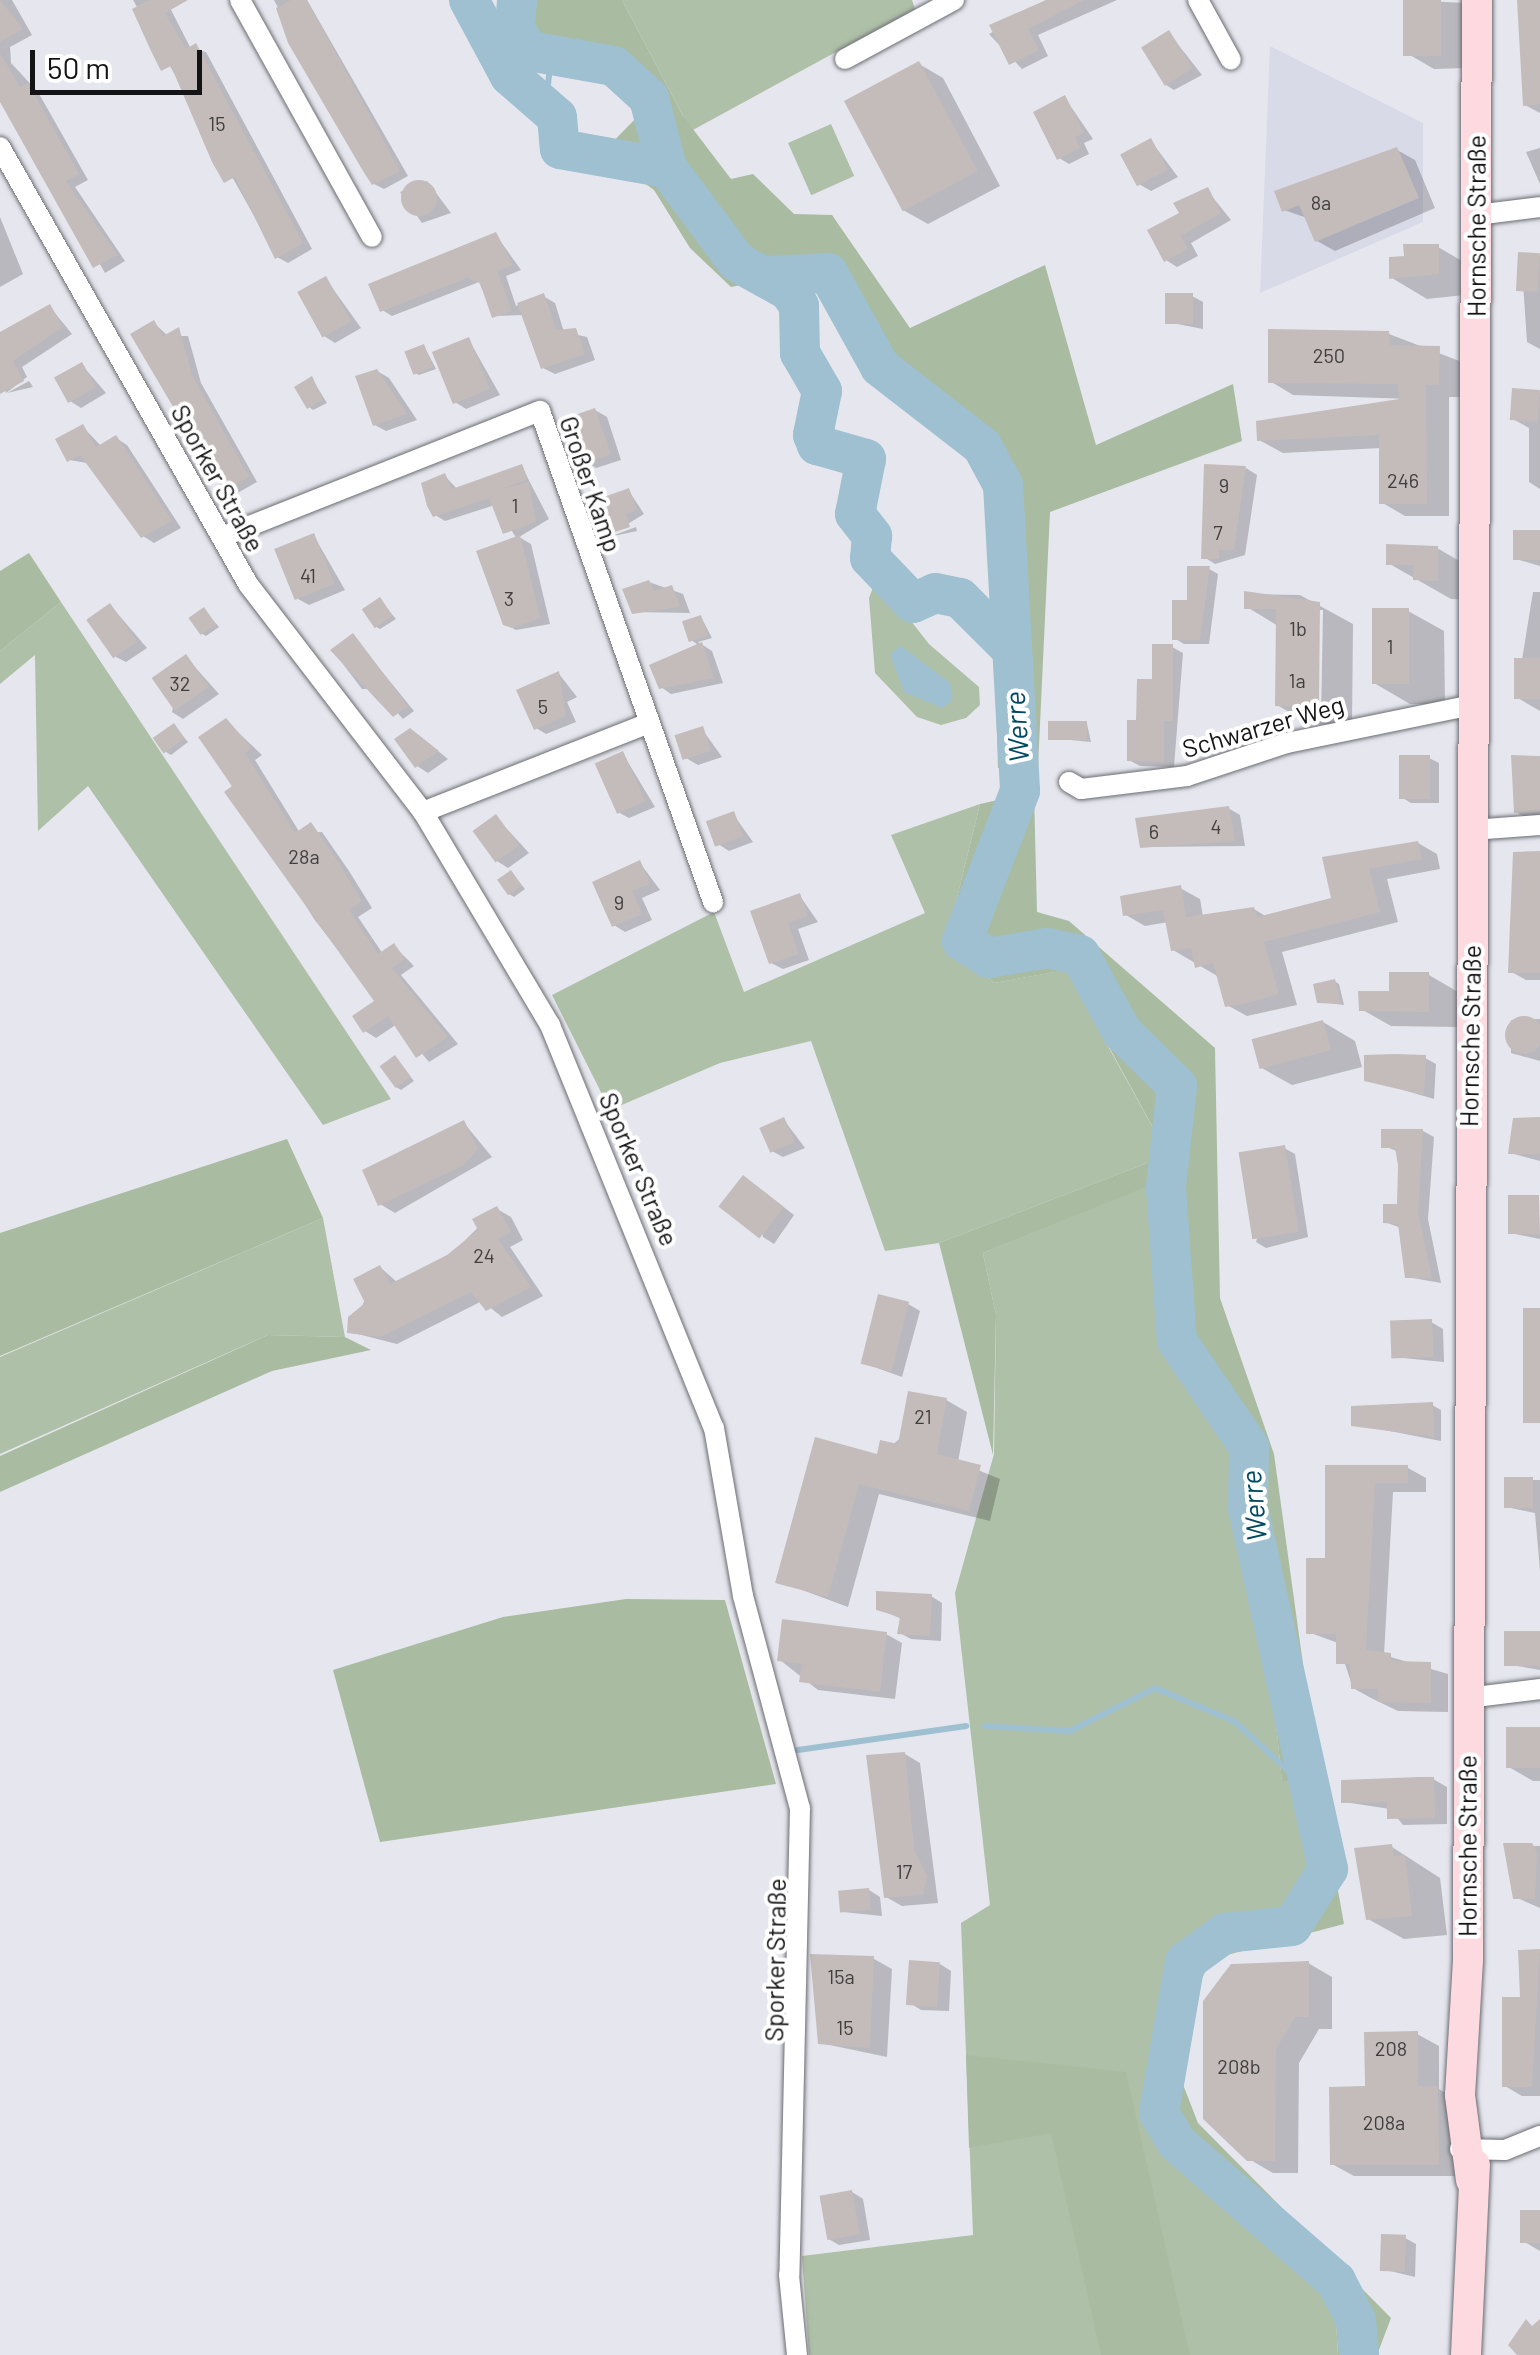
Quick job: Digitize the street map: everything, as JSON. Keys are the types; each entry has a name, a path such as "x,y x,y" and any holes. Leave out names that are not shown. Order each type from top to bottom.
{"main road":[{"name":"Hornsche Straße","path":"1466,2355 1470,2180 1466,2072 1467,1698 1477,0"}],"street":[{"path":"240,0 372,237"},
{"path":"845,59 954,0"},
{"path":"1198,0 1231,60"},
{"name":"Sporker Straße","path":"0,147 248,584 423,812 550,1025 714,1428 743,1596 800,1808 789,2274 797,2355"},
{"path":"1476,215 1540,207"},
{"name":"Großer Kamp","path":"224,536 540,412 646,724 713,902"},
{"name":"Schwarzer Weg","path":"1069,782 1080,789 1187,776 1305,738 1472,705"},
{"path":"423,812 646,724"},
{"path":"1472,830 1540,825"},
{"path":"1467,1698 1540,1689"},
{"path":"1470,2150 1540,2136"}],"shaded area":[{"path":"1270,46 1423,123 1423,222 1260,293"}],"green space":[{"path":"505,0 622,0 683,116 731,179 753,174 794,214 832,215 910,328 1045,265 1096,445 1233,384 1242,441 1050,512 1038,767 998,768 989,480 949,421 872,353 824,269 731,287 690,248 654,190 602,153 638,116 627,86 527,69 501,17"},
{"path":"622,0 912,0 915,9 691,131"},
{"path":"831,124 854,176 811,195 788,143"},
{"path":"29,553 61,602 0,651 0,571"},
{"path":"879,572 913,603 911,621 929,644 979,687 980,705 966,718 941,725 917,717 875,673 869,598"},
{"path":"61,602 391,1099 323,1125 88,786 38,831 35,655 0,684 0,651"},
{"path":"1034,792 1037,912 1069,921 1215,1048 1220,1298 1274,1454 1319,1780 1282,1782 1248,1452 1190,1342 1168,1260 1169,1178 983,1253 996,1315 993,1455 939,1243 1168,1155 1067,970 994,983 947,938 980,804"},
{"path":"980,804 947,938 994,983 1066,970 1168,1155 939,1243 885,1251 811,1041 720,1063 610,1110 552,995 714,912 744,992 925,913 891,835"},
{"path":"287,1139 323,1218 0,1356 0,1233"},
{"path":"1170,1177 1190,1340 1248,1452 1282,1781 1320,1785 1334,1868 1274,1915 1221,1920 1177,1956 1168,2119 1304,2259 1335,2303 1338,2355 809,2355 802,2256 973,2235 961,1923 990,1905 955,1593 994,1454 996,1315 983,1253"},
{"path":"323,1218 345,1337 268,1335 0,1454 0,1357"},
{"path":"268,1335 345,1337 371,1350 272,1371 0,1492 0,1456"},
{"path":"626,1599 725,1600 776,1784 380,1842 333,1670 503,1617"},
{"path":"1334,1868 1344,1924 1212,1959 1181,2018 1184,2087 1198,2123 1391,2318 1377,2355 1338,2355 1335,2303 1168,2119 1154,2057 1177,1956 1194,1930 1274,1915"},
{"path":"966,2055 1126,2072 1190,2355 1101,2355 1051,2133 969,2148"}],"water":[{"path":"901,646 950,683 952,701 942,708 904,692 890,654"}],"building":[{"path":"0,0 23,29 0,42"},
{"path":"149,0 188,0 165,13 186,49 196,43 303,243 275,259 235,177 224,183 212,162 171,66 161,71 151,51 132,9"},
{"path":"291,0 307,0 400,171 372,185 363,171 288,43 276,8"},
{"path":"1046,0 1084,0 1028,29 1039,50 1009,65 989,25"},
{"path":"1403,0 1441,0 1441,56 1403,56"},
{"path":"1517,0 1540,0 1540,104 1523,106"},
{"path":"1169,30 1193,68 1165,86 1141,47"},
{"path":"0,53 20,87 28,83 79,174 66,181 117,255 93,268 0,102"},
{"path":"919,61 978,171 903,211 844,101"},
{"path":"1065,95 1084,133 1075,137 1080,148 1057,160 1033,112"},
{"path":"1151,138 1168,170 1137,186 1120,154"},
{"path":"1397,147 1419,198 1315,242 1299,205 1282,212 1274,191"},
{"path":"419,180 432,185 437,198 432,211 419,216 406,211 401,198 406,185"},
{"path":"1208,187 1221,213 1181,236 1188,249 1164,262 1147,230 1179,213 1173,203"},
{"path":"496,232 513,265 497,271 512,311 492,318 480,283 467,278 380,312 368,284"},
{"path":"1403,244 1439,244 1439,274 1389,279 1389,257 1404,256"},
{"path":"1518,252 1540,253 1538,292 1516,291"},
{"path":"326,276 351,321 322,337 297,292"},
{"path":"544,293 556,330 576,328 585,354 541,369 517,303"},
{"path":"1165,293 1193,293 1193,324 1165,324"},
{"path":"50,304 63,327 13,361 24,381 0,394 0,332"},
{"path":"154,320 163,336 179,327 192,375 249,477 223,491 130,334"},
{"path":"1268,329 1389,331 1390,345 1440,346 1439,385 1426,385 1427,504 1379,504 1379,435 1257,441 1256,421 1399,399 1398,384 1268,383"},
{"path":"469,337 490,389 453,404 432,352"},
{"path":"424,344 433,367 413,375 404,352"},
{"path":"82,362 96,387 68,403 54,378"},
{"path":"377,369 407,414 373,426 355,376"},
{"path":"312,376 323,400 307,409 294,387"},
{"path":"1512,388 1540,390 1538,422 1510,420"},
{"path":"595,408 611,454 584,464 568,417"},
{"path":"83,424 96,447 116,435 172,521 141,538 80,455 67,462 55,439"},
{"path":"522,464 528,479 501,489 529,482 536,522 503,534 489,498 433,517 427,506 421,483 445,473 452,489"},
{"path":"1204,464 1246,466 1234,550 1219,550 1219,559 1201,559"},
{"path":"629,488 637,510 626,514 630,527 603,536 590,502"},
{"path":"1513,530 1540,530 1540,560 1513,560"},
{"path":"314,533 335,584 295,600 274,549"},
{"path":"520,535 540,618 512,628 503,625 476,551"},
{"path":"1386,544 1438,546 1438,581 1413,580 1413,565 1386,565"},
{"path":"1187,566 1210,566 1200,640 1172,640 1172,600 1187,600"},
{"path":"649,580 654,591 672,585 680,607 632,614 622,589"},
{"path":"1244,591 1320,602 1319,707 1275,706 1276,609 1244,609"},
{"path":"380,597 393,616 375,628 362,609"},
{"path":"110,603 137,642 113,658 86,620"},
{"path":"204,607 216,624 200,635 188,618"},
{"path":"1372,608 1409,608 1409,684 1372,684"},
{"path":"701,615 708,636 689,642 682,621"},
{"path":"353,633 408,706 393,717 330,650"},
{"path":"702,642 714,678 659,689 649,665"},
{"path":"1152,644 1173,644 1173,721 1164,721 1164,762 1127,761 1127,720 1136,720 1137,679 1152,679"},
{"path":"186,654 209,687 175,711 152,678"},
{"path":"1514,658 1540,658 1540,699 1514,699"},
{"path":"559,671 566,716 534,730 516,690"},
{"path":"226,718 252,748 245,753 295,833 311,822 338,862 362,901 349,910 378,954 394,943 405,959 392,968 448,1037 416,1058 388,1016 363,1033 352,1016 374,1001 224,792 232,786 198,737"},
{"path":"1048,721 1087,721 1087,740 1048,740"},
{"path":"174,723 185,739 164,753 153,738"},
{"path":"703,726 711,751 683,760 674,735"},
{"path":"410,728 439,751 415,768 394,739"},
{"path":"623,751 645,801 617,814 595,764"},
{"path":"1399,755 1430,755 1430,799 1399,799"},
{"path":"1511,755 1540,756 1540,811 1514,813"},
{"path":"1229,806 1235,841 1140,848 1135,818"},
{"path":"734,811 743,836 715,847 706,821"},
{"path":"496,814 519,846 495,863 473,831"},
{"path":"1418,841 1422,859 1369,869 1380,912 1264,942 1279,994 1248,1003 1225,1007 1213,963 1195,968 1191,948 1171,951 1163,910 1123,916 1120,896 1181,885 1186,917 1254,907 1257,917 1331,898 1322,857"},
{"path":"1540,851 1540,973 1508,973 1513,852"},
{"path":"640,860 650,884 632,891 642,914 612,927 592,882"},
{"path":"511,870 522,886 508,895 497,880"},
{"path":"800,893 808,916 788,923 799,954 769,964 750,911"},
{"path":"1389,972 1429,972 1429,1012 1359,1011 1358,991 1389,991"},
{"path":"1335,979 1341,1004 1317,1003 1313,984"},
{"path":"1524,1016 1538,1021 1543,1035 1538,1049 1524,1054 1510,1049 1505,1035 1510,1021"},
{"path":"1323,1020 1331,1050 1260,1069 1252,1039"},
{"path":"395,1055 411,1077 395,1088 380,1066"},
{"path":"1364,1055 1426,1055 1424,1095 1364,1081"},
{"path":"784,1117 795,1142 770,1153 759,1128"},
{"path":"1540,1117 1540,1154 1508,1154 1513,1118"},
{"path":"464,1120 478,1149 464,1165 378,1206 362,1170"},
{"path":"1381,1129 1423,1129 1418,1212 1432,1278 1405,1278 1398,1224 1383,1223 1383,1204 1397,1204 1398,1165 1395,1148 1381,1148"},
{"path":"1285,1145 1299,1232 1252,1239 1239,1152"},
{"path":"743,1175 784,1207 759,1239 718,1207"},
{"path":"1508,1195 1539,1195 1539,1234 1508,1234"},
{"path":"497,1206 511,1232 498,1239 531,1287 486,1311 471,1292 381,1337 347,1333 348,1317 365,1303 353,1279 380,1265 390,1284 447,1255 478,1230 472,1219"},
{"path":"878,1294 909,1302 892,1372 861,1364"},
{"path":"1523,1308 1540,1308 1540,1423 1523,1423"},
{"path":"1432,1319 1433,1357 1391,1358 1390,1320"},
{"path":"908,1391 947,1398 937,1454 981,1465 969,1511 859,1484 828,1597 775,1583 815,1437 877,1454 880,1440 898,1444"},
{"path":"1433,1402 1434,1437 1351,1426 1351,1406"},
{"path":"1325,1465 1408,1465 1408,1483 1375,1483 1366,1650 1391,1653 1391,1661 1431,1662 1431,1703 1378,1702 1378,1689 1351,1689 1350,1664 1336,1664 1336,1634 1306,1634 1306,1558 1325,1558"},
{"path":"1504,1477 1533,1477 1533,1508 1504,1508"},
{"path":"876,1591 932,1594 930,1636 897,1634 900,1617 876,1610"},
{"path":"782,1619 887,1632 880,1692 799,1682 802,1664 777,1661"},
{"path":"1504,1631 1540,1631 1540,1666 1504,1666"},
{"path":"1506,1727 1540,1727 1540,1768 1506,1768"},
{"path":"905,1752 914,1849 927,1876 923,1895 884,1898 866,1755"},
{"path":"1434,1777 1435,1818 1387,1819 1387,1802 1341,1803 1341,1780"},
{"path":"1503,1843 1532,1843 1537,1852 1535,1899 1513,1899"},
{"path":"1392,1844 1394,1856 1405,1855 1412,1916 1366,1920 1354,1848"},
{"path":"869,1888 871,1910 840,1913 838,1891"},
{"path":"1540,1949 1532,2087 1502,2087 1502,1997 1520,1997 1518,1950"},
{"path":"810,1954 874,1956 870,2048 818,2044"},
{"path":"909,1960 940,1962 937,2007 906,2005"},
{"path":"1309,1961 1309,2017 1295,2017 1276,2049 1275,2161 1247,2161 1203,2119 1203,2001 1231,1964"},
{"path":"1418,2031 1418,2086 1438,2086 1439,2165 1330,2165 1329,2087 1365,2086 1364,2032"},
{"path":"852,2190 860,2234 827,2240 820,2196"},
{"path":"1520,2210 1540,2210 1540,2243 1520,2243"},
{"path":"1381,2234 1406,2235 1405,2272 1380,2271"},
{"path":"1526,2319 1532,2326 1540,2319 1540,2355 1517,2355 1508,2345"}],"waterway":[{"name":"Werre","path":"469,0 510,76 557,117 560,149 667,168 737,262 789,291 799,306 800,353 822,391 813,435 817,445 866,459 855,514 872,536 870,558 913,603 935,593 960,598 1011,649"},
{"name":"Werre","path":"517,0 515,29 529,51 614,66 649,98 667,168"},
{"name":"Werre","path":"546,102 551,58"},
{"name":"Werre","path":"766,276 828,273 880,367 982,446 1003,485 1020,791 962,941 989,958 1047,948 1080,955 1122,1032 1177,1086 1166,1188 1177,1341 1249,1447 1248,1508 1328,1869 1292,1926 1225,1933 1185,1962 1159,2113 1177,2143 1336,2281 1356,2320 1359,2355"},
{"path":"985,1726 1070,1731 1155,1688 1234,1721 1305,1786"},
{"path":"798,1750 966,1726"}]}
